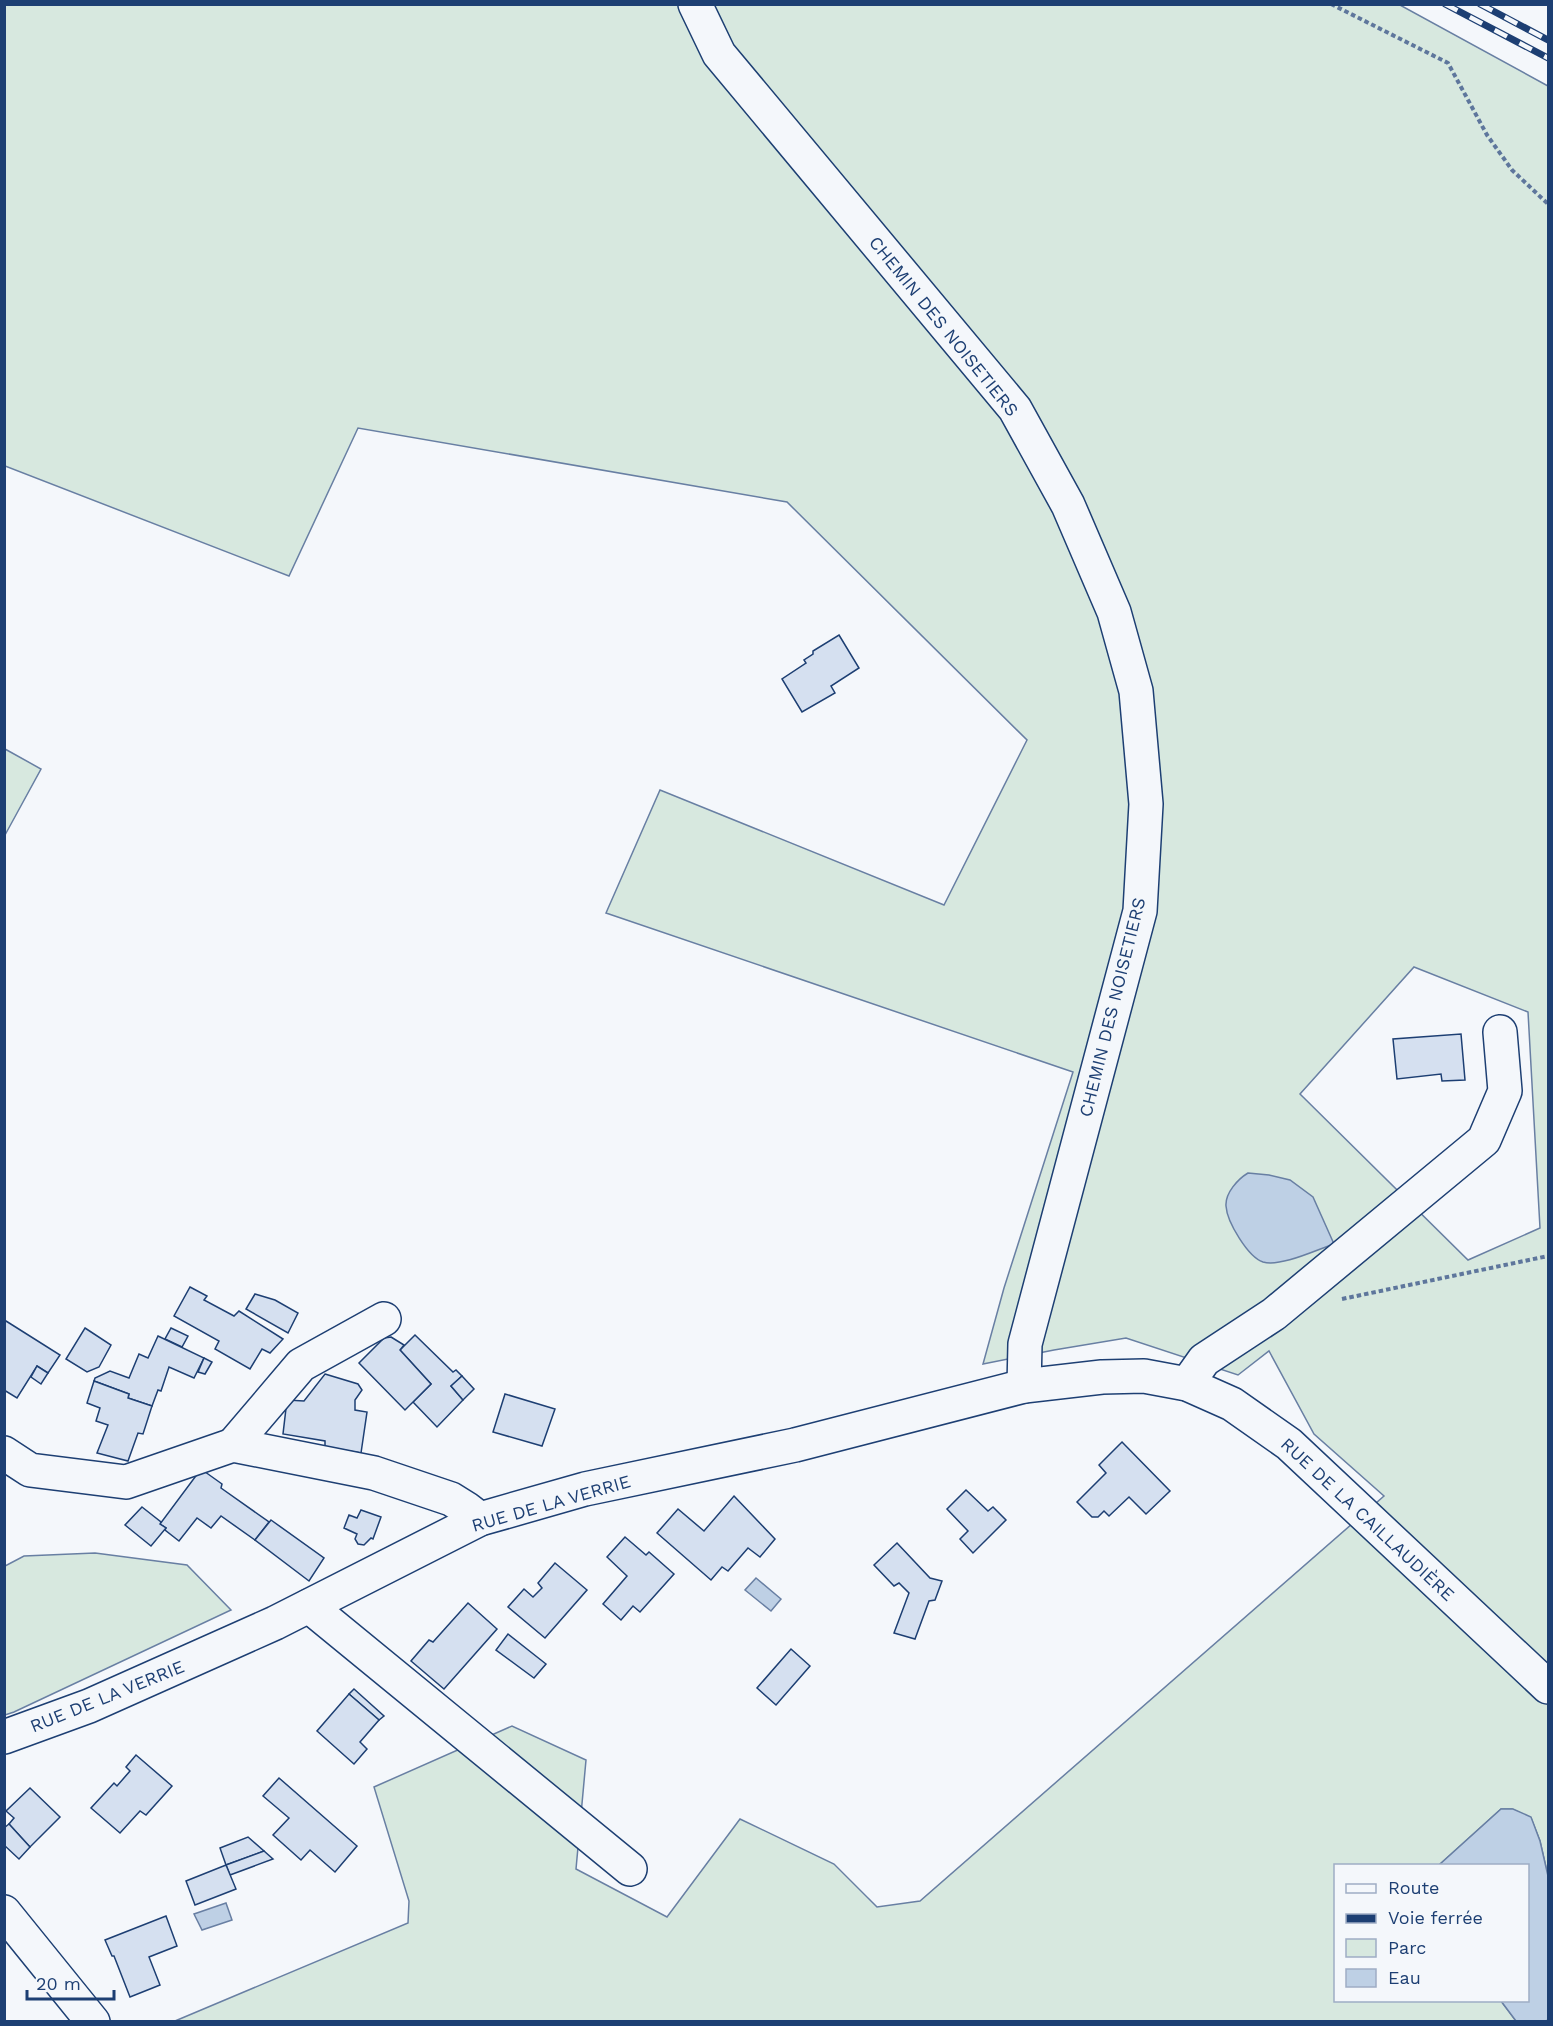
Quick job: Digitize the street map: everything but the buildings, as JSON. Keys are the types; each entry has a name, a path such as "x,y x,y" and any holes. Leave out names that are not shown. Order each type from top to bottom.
{"street":[{"name":"CHEMIN DES NOISETIERS","path":"695,4 719,54 1015,409 1068,505 1114,612 1136,692 1146,804 1140,911 1025,1344 1024,1386"},
{"path":"1187,1384 1204,1360 1274,1314 1484,1140 1505,1091 1500,1032"},
{"path":"233,1445 301,1365 384,1319"},
{"name":"RUE DE LA CAILLAUDIÈRE","path":"1024,1386 1102,1377 1144,1376 1187,1384 1233,1404 1289,1444 1548,1687"},
{"name":"RUE DE LA VERRIE","path":"4,1737 89,1707 275,1623 480,1519 585,1489 795,1445 1024,1386"},
{"path":"4,1453 30,1470 126,1482 233,1445 375,1473 450,1499 480,1519"},
{"path":"309,1606 630,1869"},
{"path":"4,1912 93,2022"}],"path":[{"path":"1330,4 1448,63 1493,144 1512,170 1548,204"},
{"path":"1331,1302 1548,1256"}],"green space":[{"path":"4,5 1400,5 1548,86 1548,1876 1540,1841 1531,1818 1512,1809 1501,1809 1440,1864 1334,1864 1334,2002 1502,2002 1516,2021 175,2021 408,1923 409,1901 374,1787 512,1726 586,1760 576,1869 667,1917 740,1819 834,1864 877,1907 920,1901 1384,1496 1314,1434 1269,1351 1238,1375 1126,1338 983,1364 1004,1288 1073,1072 606,913 660,790 944,905 1027,740 787,502 358,428 289,576 5,466","holes":["1414,967 1528,1012 1540,1228 1468,1260 1300,1094"]},
{"path":"5,749 41,769 5,835"},
{"path":"95,1553 187,1565 231,1610 5,1715 5,1566 24,1556"}],"water":[{"path":"1248,1173 1290,1180 1313,1197 1334,1244 1279,1262 1270,1263 1257,1259 1239,1238 1230,1221 1226,1206 1233,1187"},
{"path":"756,1578 781,1599 771,1611 745,1590"},
{"path":"1501,1809 1513,1809 1531,1817 1540,1841 1548,1876 1548,2020 1516,2021 1502,2002 1529,2002 1529,1864 1440,1864"},
{"path":"226,1903 232,1920 202,1930 194,1914"}],"railway":[{"path":"1445,4 1548,58"},
{"path":"1480,4 1548,40"}]}
